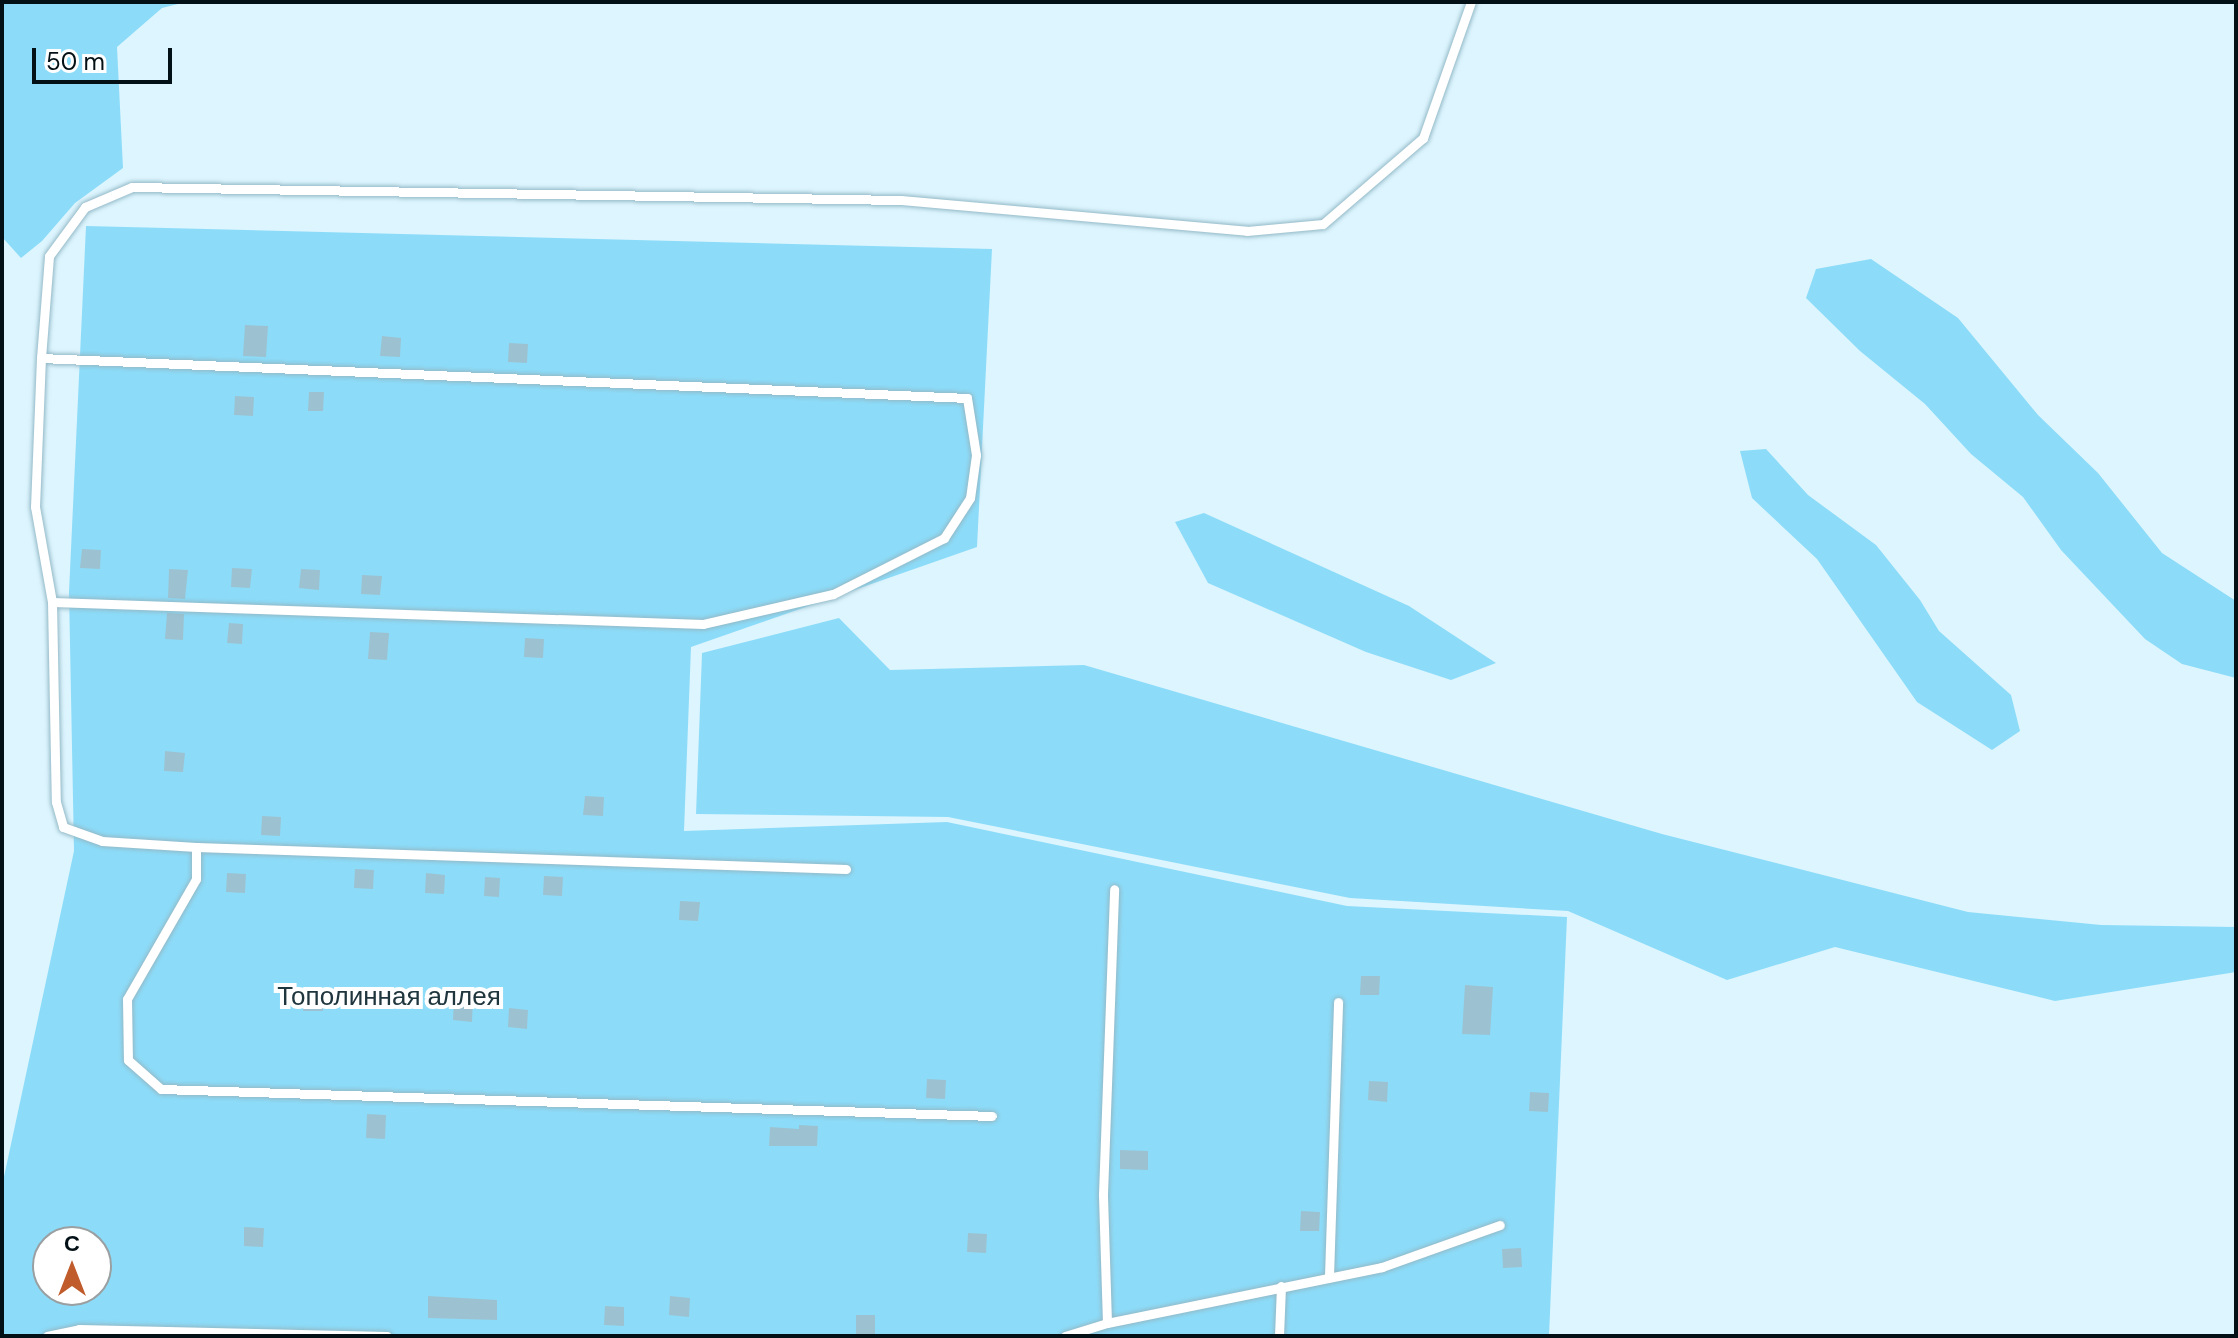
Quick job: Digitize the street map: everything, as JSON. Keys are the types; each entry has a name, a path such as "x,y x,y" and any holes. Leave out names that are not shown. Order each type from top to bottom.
{"lane":[{"path":"846,869 196,847 102,841 63,827 56,802 52,602 35,507 49,256 85,207 132,187 901,200 1247,231 1323,224 1423,138 1471,2"},
{"path":"41,358 967,398 976,455 970,498 944,538 833,594 703,624 52,602"},
{"path":"196,847 196,879 127,999 128,1060 161,1089 992,1116"},
{"path":"1107,1323 1103,1194 1114,889"},
{"path":"1329,1276 1338,1002"},
{"path":"1065,1336 1107,1323 1382,1267 1500,1225"},
{"path":"1279,1336 1281,1286"},
{"path":"47,1336 79,1329 387,1336"}],"green space":[{"path":"2,2 186,2 162,8 117,47 123,168 75,203 42,241 21,258 2,237"},
{"name":"Тополинная аллея","path":"86,226 992,249 977,547 691,647 684,831 947,822 1347,906 1567,917 1549,1336 2,1336 2,1186 74,851 69,592"},
{"path":"1871,259 1958,318 2038,415 2098,473 2162,553 2236,601 2236,678 2182,664 2145,639 2061,550 2023,497 1971,454 1925,404 1860,351 1806,298 1816,269"},
{"path":"1766,449 1808,495 1876,545 1920,600 1939,631 2011,695 2020,731 1992,750 1917,702 1817,559 1752,498 1740,451"},
{"path":"1204,513 1409,606 1496,663 1451,680 1366,652 1208,583 1175,522"},
{"path":"839,618 890,670 1084,665 1662,834 1968,912 2101,925 2236,927 2236,972 2055,1001 1835,947 1727,980 1568,911 1350,898 948,817 696,814 702,653"}],"building":[{"path":"245,325 268,326 266,357 243,356"},
{"path":"382,336 401,338 400,357 380,356"},
{"path":"509,343 528,344 527,363 508,362"},
{"path":"309,392 324,392 323,411 308,411"},
{"path":"235,396 254,397 253,416 234,415"},
{"path":"82,549 101,550 100,569 80,568"},
{"path":"232,568 252,569 250,588 231,587"},
{"path":"169,569 188,570 185,599 168,598"},
{"path":"301,569 320,570 319,590 299,588"},
{"path":"362,575 382,576 380,595 361,594"},
{"path":"167,613 184,614 183,640 165,639"},
{"path":"229,623 243,624 242,644 227,643"},
{"path":"370,632 389,633 387,660 368,659"},
{"path":"525,638 544,639 543,658 524,657"},
{"path":"165,751 185,753 183,772 164,771"},
{"path":"585,796 604,797 603,816 583,815"},
{"path":"262,816 281,817 280,836 261,835"},
{"path":"355,869 374,870 373,889 354,888"},
{"path":"227,873 246,874 245,893 226,892"},
{"path":"426,873 445,875 444,894 425,893"},
{"path":"544,876 563,877 562,896 543,895"},
{"path":"485,877 500,878 499,897 484,896"},
{"path":"680,901 700,902 698,921 679,920"},
{"path":"1361,976 1380,976 1379,995 1360,995"},
{"path":"1465,985 1493,987 1490,1035 1462,1034"},
{"path":"305,991 324,992 323,1011 303,1011"},
{"path":"454,998 473,999 472,1022 453,1020"},
{"path":"509,1008 528,1010 527,1029 508,1027"},
{"path":"927,1079 946,1080 945,1099 926,1098"},
{"path":"1369,1081 1388,1082 1387,1102 1368,1100"},
{"path":"1530,1092 1549,1093 1548,1112 1529,1111"},
{"path":"367,1114 386,1115 385,1139 366,1138"},
{"path":"799,1125 818,1126 817,1146 769,1146 770,1127 799,1129"},
{"path":"1120,1150 1148,1151 1148,1170 1120,1169"},
{"path":"1301,1211 1320,1212 1319,1231 1300,1231"},
{"path":"244,1227 264,1228 263,1247 244,1246"},
{"path":"968,1233 987,1234 986,1253 967,1252"},
{"path":"1521,1248 1522,1267 1503,1268 1502,1249"},
{"path":"428,1296 497,1300 497,1320 428,1318"},
{"path":"670,1296 690,1298 689,1317 669,1315"},
{"path":"605,1306 624,1307 624,1326 604,1325"},
{"path":"856,1315 875,1315 875,1336 856,1336"}]}
